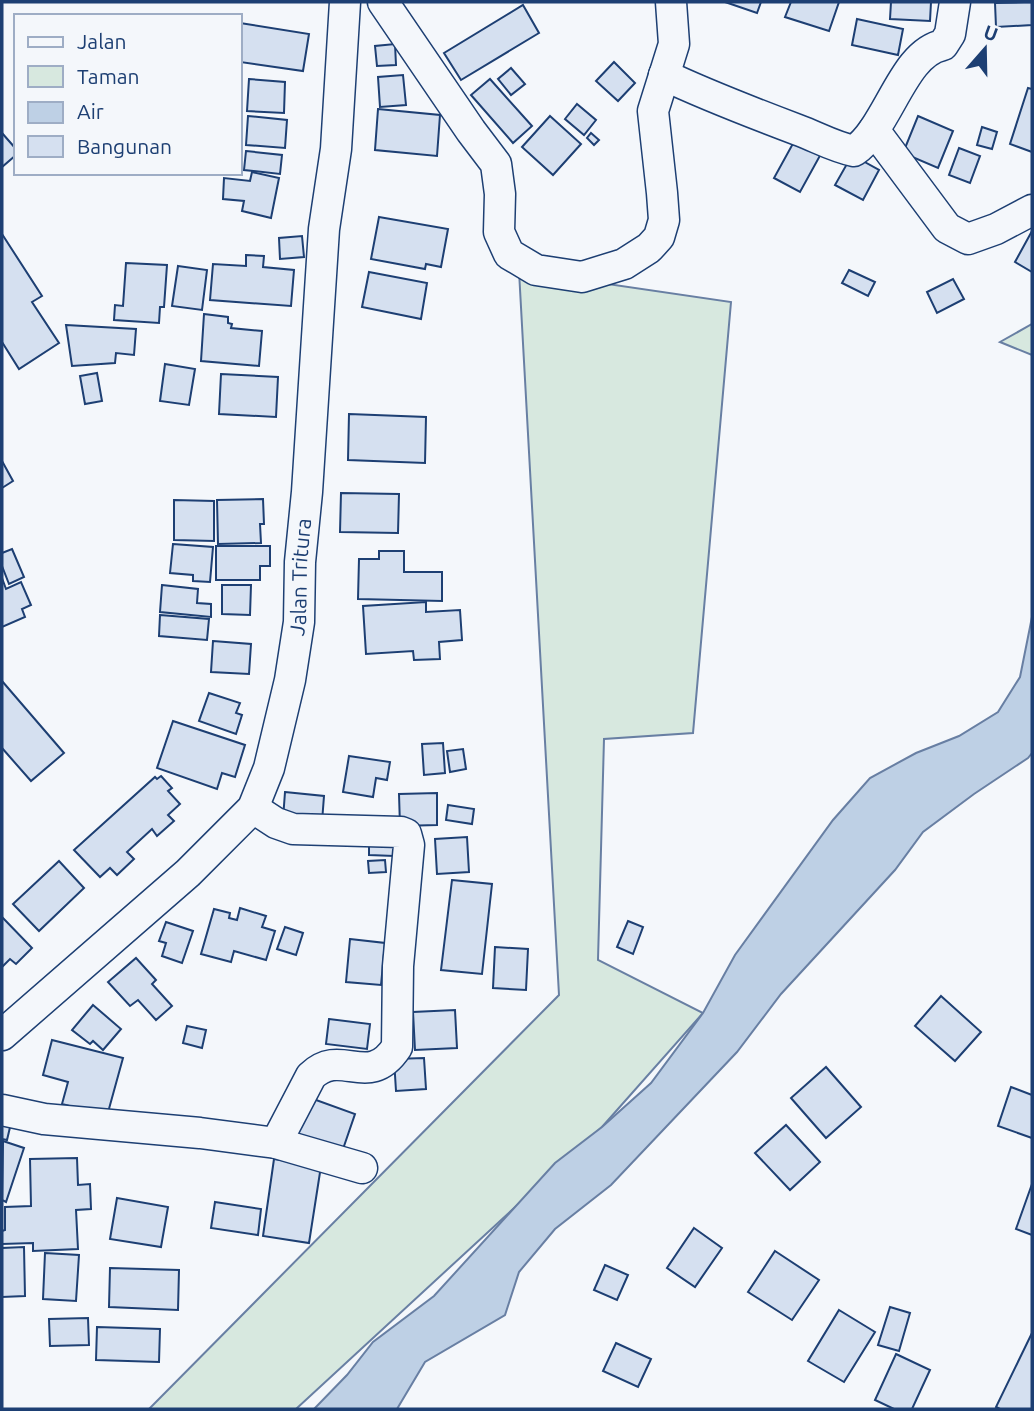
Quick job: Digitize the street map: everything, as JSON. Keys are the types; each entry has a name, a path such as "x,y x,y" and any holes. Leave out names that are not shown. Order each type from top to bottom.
{"street":[{"name":"Jalan Tritura","path":"2,1035 188,873 253,808 266,776 277,741 299,622 300,562 324,229 336,149 345,2"},
{"path":"383,2 496,164 500,194 499,232 509,254 536,270 582,277 624,264 649,248 659,237 664,220 653,111 674,44 671,2"},
{"path":"664,75 736,108 840,148 854,150 863,145 874,130 914,65 931,47 943,45 950,34 955,2"},
{"path":"874,130 947,228 968,239 996,229 1032,210"},
{"path":"253,808 276,823 293,829 401,832 405,834 409,845 398,966 397,1047 391,1056 375,1068 329,1064 320,1068 311,1076 276,1143"},
{"path":"2,1110 44,1119 200,1133 276,1143 362,1168"}],"green space":[{"path":"519,271 731,302 693,733 604,739 598,960 703,1013 602,1127 296,1409 149,1409 559,995"},
{"path":"1032,324 1032,355 1000,342"}],"water":[{"path":"1032,617 1032,753 1028,758 923,832 895,870 781,994 737,1052 611,1185 555,1229 519,1272 505,1315 425,1362 397,1409 314,1409 347,1375 373,1342 434,1296 555,1163 602,1127 651,1083 703,1013 735,955 833,820 870,778 916,753 959,736 998,712 1020,677"}],"building":[{"path":"725,2 761,2 757,13"},
{"path":"791,2 839,2 829,31 785,17"},
{"path":"891,2 931,2 930,21 890,19"},
{"path":"1032,2 1032,25 996,27 995,3"},
{"path":"523,5 539,33 461,80 444,53"},
{"path":"857,19 903,29 898,55 852,45"},
{"path":"242,23 309,34 303,71 242,62"},
{"path":"395,44 396,65 377,66 375,46"},
{"path":"614,62 635,83 618,101 596,81"},
{"path":"511,68 525,84 511,95 498,79"},
{"path":"403,75 406,105 380,107 378,77"},
{"path":"249,79 285,82 284,113 247,111"},
{"path":"490,79 532,126 513,143 471,95"},
{"path":"1028,88 1032,89 1032,152 1010,144"},
{"path":"577,104 596,120 584,135 565,119"},
{"path":"378,109 440,115 437,156 375,150"},
{"path":"248,116 287,120 285,148 246,145"},
{"path":"550,116 581,144 553,175 522,147"},
{"path":"918,116 953,131 938,168 903,153"},
{"path":"982,127 997,132 992,149 977,145"},
{"path":"2,133 14,147 14,157 2,167"},
{"path":"591,133 599,140 594,145 587,138"},
{"path":"796,138 822,152 800,192 774,178"},
{"path":"959,148 980,156 970,183 949,175"},
{"path":"246,151 282,155 280,174 244,170"},
{"path":"852,155 879,170 863,200 835,185"},
{"path":"252,172 279,178 271,218 242,211 244,201 223,199 224,178 250,181"},
{"path":"379,217 448,229 441,267 426,264 425,269 371,259"},
{"path":"1032,231 1032,272 1015,262"},
{"path":"2,234 42,296 32,302 59,343 19,369 2,342"},
{"path":"302,236 304,257 280,259 279,238"},
{"path":"246,255 264,256 263,267 294,270 291,306 210,300 213,264 246,266"},
{"path":"126,263 167,265 164,307 160,307 159,323 114,320 115,305 123,306"},
{"path":"178,266 207,270 202,310 172,306"},
{"path":"849,270 875,282 868,296 842,283"},
{"path":"369,272 427,283 421,319 362,307"},
{"path":"953,279 964,299 937,313 927,292"},
{"path":"204,314 228,317 231,328 262,331 259,366 201,361"},
{"path":"66,325 136,329 134,355 116,353 115,363 72,366"},
{"path":"165,364 195,369 189,405 160,401"},
{"path":"97,373 102,401 85,404 80,376"},
{"path":"221,374 278,377 276,417 219,414"},
{"path":"349,414 426,417 425,463 348,460"},
{"path":"2,461 13,481 2,488"},
{"path":"341,493 399,494 398,533 340,532"},
{"path":"263,499 264,524 260,524 261,543 218,544 217,500"},
{"path":"174,500 214,501 214,541 174,540"},
{"path":"173,544 213,547 210,582 193,581 193,575 170,573"},
{"path":"216,546 270,546 270,566 260,566 260,580 216,580"},
{"path":"12,549 24,577 9,584 2,566 2,553"},
{"path":"379,551 404,551 404,572 442,572 442,601 358,599 359,559 379,559"},
{"path":"2,578 6,589 21,582 31,605 22,609 25,617 2,627"},
{"path":"162,585 198,589 197,603 211,604 211,617 160,612"},
{"path":"222,585 251,585 250,615 222,614"},
{"path":"426,602 426,612 460,610 462,640 439,642 440,659 414,660 413,651 366,654 363,606"},
{"path":"160,615 209,619 207,640 159,636"},
{"path":"213,641 251,644 249,674 211,672"},
{"path":"2,681 64,753 31,781 2,748"},
{"path":"209,693 240,703 236,713 242,715 236,734 199,721"},
{"path":"173,721 245,745 235,777 222,773 217,789 157,768"},
{"path":"443,743 445,773 424,775 422,744"},
{"path":"463,749 466,769 450,772 447,751"},
{"path":"349,756 390,762 387,780 376,778 373,797 343,792"},
{"path":"161,776 172,788 168,791 180,804 168,815 174,821 157,836 152,829 127,852 134,859 117,875 110,868 100,877 74,850 155,777 157,779"},
{"path":"285,792 324,796 322,822 283,819"},
{"path":"437,793 437,825 400,826 399,794"},
{"path":"448,805 474,809 472,824 446,820"},
{"path":"467,837 469,872 437,874 435,839"},
{"path":"369,839 394,839 394,856 369,855"},
{"path":"385,860 386,872 369,873 368,861"},
{"path":"59,861 84,888 39,931 13,904"},
{"path":"452,880 492,884 482,974 441,970"},
{"path":"240,908 266,916 262,927 275,931 266,960 234,951 231,962 201,954 214,909 230,913 229,918 237,920"},
{"path":"2,917 32,948 16,964 10,959 2,967"},
{"path":"628,921 643,927 633,954 617,947"},
{"path":"166,922 193,931 182,963 162,956 166,943 159,941"},
{"path":"285,927 303,933 296,955 277,949"},
{"path":"350,939 385,943 381,985 346,982"},
{"path":"495,947 528,949 526,990 493,988"},
{"path":"136,958 156,980 152,984 172,1006 156,1020 138,1000 130,1006 108,982"},
{"path":"941,996 981,1032 955,1061 915,1026"},
{"path":"93,1005 121,1029 103,1050 93,1041 90,1044 72,1030"},
{"path":"455,1010 457,1048 415,1050 413,1012"},
{"path":"329,1019 370,1024 367,1049 326,1044"},
{"path":"187,1026 206,1030 202,1048 183,1043"},
{"path":"52,1040 123,1058 107,1116 62,1104 68,1082 43,1075"},
{"path":"424,1058 426,1089 396,1091 394,1059"},
{"path":"826,1067 861,1107 826,1138 791,1098"},
{"path":"1011,1087 1032,1095 1032,1138 998,1126"},
{"path":"305,1096 355,1114 343,1149 292,1132"},
{"path":"2,1121 11,1123 7,1140 2,1139"},
{"path":"786,1125 820,1162 790,1190 755,1153"},
{"path":"3,1141 24,1148 6,1202 2,1200"},
{"path":"77,1158 78,1185 90,1184 91,1209 76,1210 78,1249 33,1251 33,1243 2,1244 5,1207 31,1206 30,1159"},
{"path":"274,1159 321,1166 309,1243 263,1236"},
{"path":"1032,1184 1032,1235 1016,1229"},
{"path":"117,1198 168,1207 161,1247 110,1239"},
{"path":"215,1202 261,1209 258,1235 211,1228"},
{"path":"694,1228 722,1248 695,1287 667,1268"},
{"path":"24,1247 25,1296 2,1297 2,1248"},
{"path":"775,1251 819,1280 792,1320 748,1292"},
{"path":"45,1253 79,1255 76,1301 43,1299"},
{"path":"605,1265 628,1275 617,1300 594,1290"},
{"path":"110,1268 179,1270 178,1310 109,1307"},
{"path":"890,1307 910,1313 899,1351 878,1345"},
{"path":"839,1310 875,1332 844,1382 808,1361"},
{"path":"88,1318 89,1345 50,1346 49,1319"},
{"path":"97,1327 160,1329 159,1362 96,1360"},
{"path":"1032,1333 1032,1409 1000,1409 996,1407"},
{"path":"616,1343 651,1359 638,1387 603,1371"},
{"path":"896,1354 930,1370 912,1409 894,1409 875,1400"}]}
